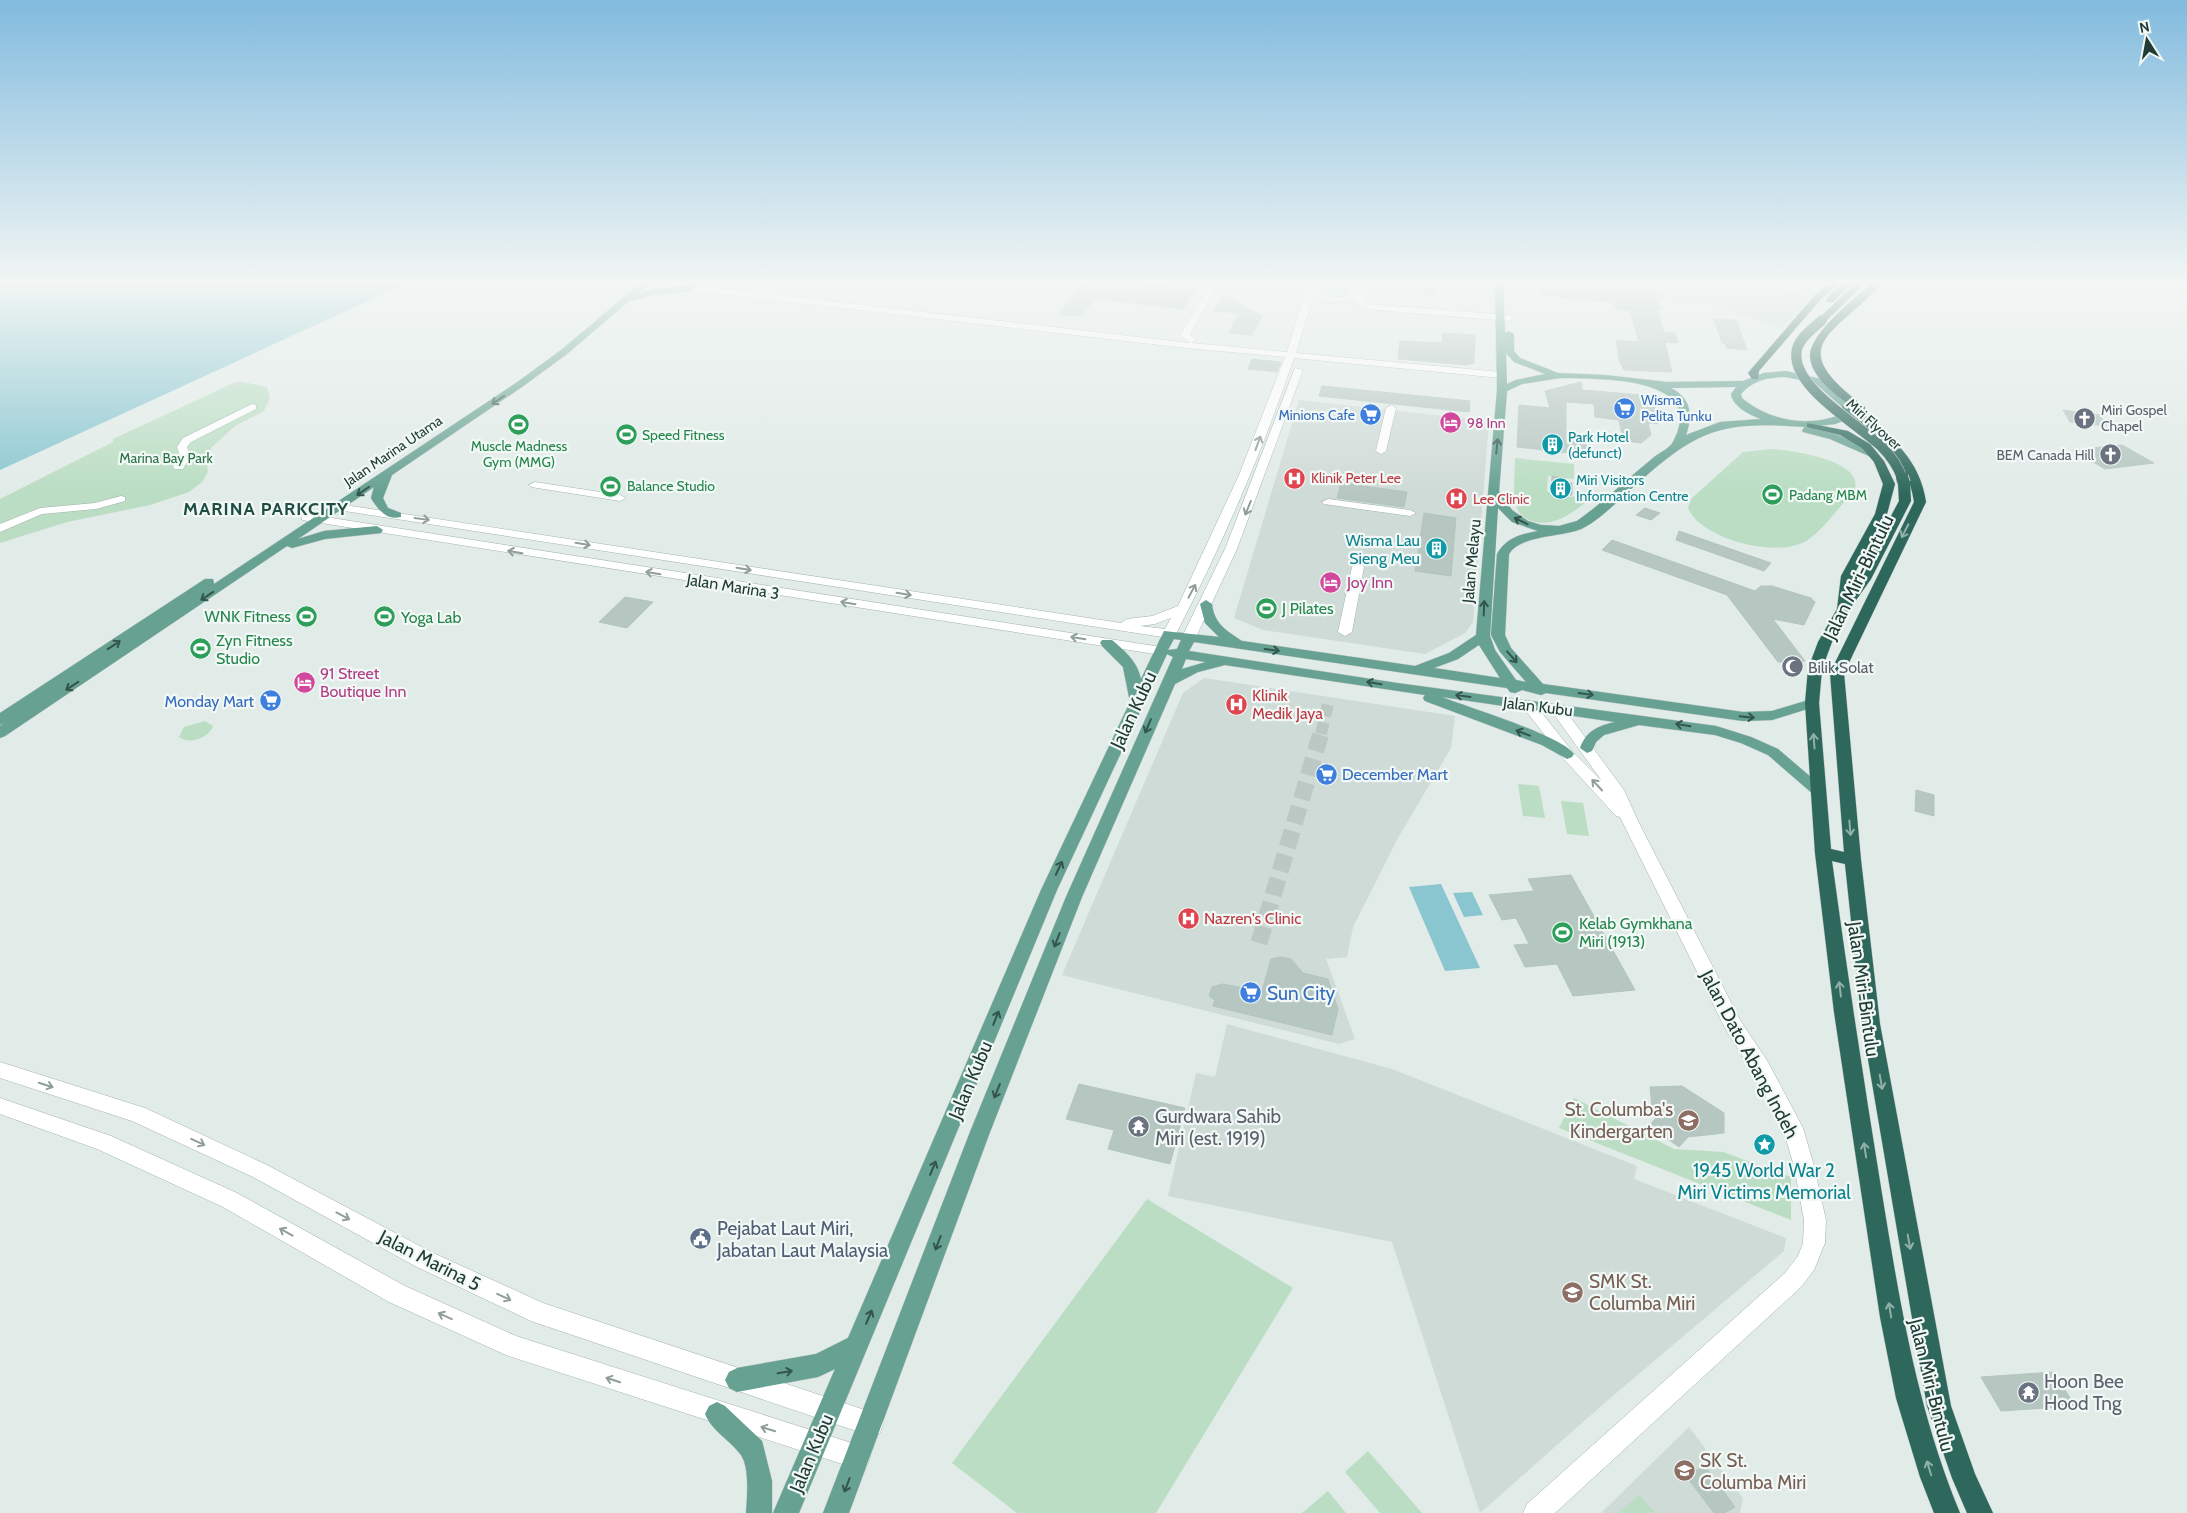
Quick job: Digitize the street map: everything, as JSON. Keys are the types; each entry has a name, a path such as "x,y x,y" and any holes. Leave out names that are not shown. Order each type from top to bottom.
{"highway":[{"path":"1755,377 1753,373 1756,368 1770,354"},
{"name":"Miri Flyover","path":"1796,354 1799,374 1818,394 1885,449 1895,460 1904,483"},
{"path":"1807,354 1808,365 1818,381"},
{"name":"Jalan Miri-Bintulu","path":"1817,354 1818,365 1828,380 1902,442 1924,476 1920,486 1920,502 1837,673 1853,860 1870,1024 1939,1406 1964,1478 1980,1513"},
{"path":"1846,406 1902,455 1920,486"},
{"path":"1811,425 1844,433 1858,440 1879,461 1890,484 1881,514 1847,576 1843,610"},
{"name":"Jalan Miri-Bintulu","path":"1904,483 1905,501 1865,579 1843,610 1825,642 1815,669 1812,703 1823,853 1843,1012 1891,1317 1908,1398 1932,1477 1947,1513"},
{"path":"1823,853 1853,860"}],"main road":[{"name":"Jalan Marina Utama","path":"0,720 306,518 547,354"},
{"name":"Jalan Marina Utama","path":"0,733 340,507 527,380 560,354"},
{"name":"Jalan Melayu","path":"1502,354 1502,390 1495,493 1485,587 1483,636 1488,650 1511,684 1529,706"},
{"path":"1511,354 1530,366 1562,376"},
{"path":"1495,493 1503,508 1521,522 1550,528 1576,526 1608,503 1678,443 1698,433 1724,425 1750,421 1811,425 1841,420 1847,416 1846,406 1818,381 1786,374 1755,377 1743,384 1736,394 1737,399 1743,406 1774,419 1797,424"},
{"path":"1502,390 1519,381 1562,376 1695,386 1743,384"},
{"path":"1641,383 1670,390 1680,399 1686,416 1678,443"},
{"path":"1724,425 1762,425 1812,431 1834,437 1873,454"},
{"path":"394,469 381,484 377,498 384,510 397,515"},
{"name":"Jalan Melayu","path":"1557,709 1505,648 1498,635 1503,554 1506,547 1514,542 1562,532 1576,526"},
{"path":"276,550 324,535 377,530"},
{"path":"1206,604 1206,615 1212,624 1241,645"},
{"path":"1407,670 1438,664 1454,658 1483,636"},
{"name":"Jalan Kubu","path":"786,1513 1049,890 1165,643 1189,637 1407,670 1757,718 1775,717 1812,703"},
{"name":"Jalan Kubu","path":"836,1513 980,1132 1074,898 1189,637"},
{"path":"1107,643 1128,660 1132,668 1136,702"},
{"name":"Jalan Kubu","path":"1165,643 1182,654 1397,687 1716,731 1746,740 1773,752 1818,790"},
{"path":"1168,682 1194,668 1238,662"},
{"path":"1397,687 1529,735 1567,754"},
{"path":"1587,748 1588,742 1598,732 1642,720"},
{"path":"737,1380 818,1366 857,1346"},
{"path":"717,1414 753,1450 760,1481 759,1513"}],"street":[{"path":"1293,354 1501,375"},
{"name":"Jalan Kubu","path":"1189,637 1206,604 1254,490 1296,354"},
{"name":"Jalan Kubu","path":"1165,643 1215,547 1296,354"},
{"path":"179,467 185,456 182,447 187,440 252,407"},
{"path":"1381,451 1391,408"},
{"path":"535,485 620,498"},
{"path":"0,528 40,511 96,506 121,499"},
{"path":"1328,502 1410,512"},
{"name":"Jalan Marina 3","path":"325,505 1091,624 1165,643"},
{"name":"Jalan Marina 3","path":"306,518 1107,643 1165,643"},
{"path":"1345,632 1358,567"},
{"path":"1091,624 1155,620 1183,608"},
{"name":"Jalan Dato Abang Indeh","path":"1529,706 1567,754 1630,820"},
{"name":"Jalan Dato Abang Indeh","path":"1536,1513 1793,1280 1806,1263 1814,1243 1815,1220 1804,1166 1793,1128 1761,1068 1733,1025 1630,820 1619,794 1557,709"},
{"name":"Jalan Marina 5","path":"0,1070 138,1114 260,1171 423,1259 539,1313 871,1424"},
{"path":"0,1106 104,1142 212,1192 397,1294 514,1347 717,1414 858,1457"}],"shaded area":[{"path":"1299,400 1489,421 1473,622 1465,633 1425,654 1263,630 1234,618"},
{"path":"1204,678 1455,716 1451,748 1398,838 1353,927 1347,957 1326,959 1355,1039 1339,1044 1062,975 1183,693"},
{"name":"SMK St. Columba Miri","path":"1227,1024 1392,1069 1637,1166 1634,1179 1786,1238 1784,1251 1608,1400 1480,1513 1392,1242 1168,1196 1196,1073 1215,1077"},
{"name":"SK St. Columba Miri","path":"1689,1427 1743,1498 1740,1513 1601,1513"}],"green space":[{"name":"Marina Bay Park","path":"238,381 267,387 270,398 264,411 235,426 212,447 206,457 208,472 202,482 189,492 150,505 67,522 0,543 0,499 113,442 113,439"},
{"name":"Padang MBM","path":"1771,449 1809,455 1838,464 1849,472 1855,480 1854,491 1827,523 1809,539 1797,545 1781,548 1762,547 1725,537 1709,529 1696,519 1688,508 1691,499 1743,452"},
{"path":"1515,458 1574,464 1574,479 1548,476 1547,491 1554,495 1565,497 1577,496 1577,491 1596,495 1572,512 1555,521 1546,523 1527,519 1519,512 1516,504 1514,490"},
{"path":"205,721 213,726 203,737 188,740 179,737 184,727"},
{"path":"1518,784 1539,786 1545,818 1523,816"},
{"path":"1561,801 1583,803 1589,836 1567,834"},
{"path":"1574,1098 1674,1149 1723,1152 1791,1177 1791,1220 1559,1128"},
{"path":"1147,1199 1293,1288 1156,1513 1017,1513 952,1463"},
{"path":"1368,1451 1422,1513 1380,1513 1345,1472"},
{"path":"1328,1491 1346,1513 1302,1513"},
{"path":"1639,1495 1655,1513 1618,1513"}],"water":[{"path":"0,354 253,354 0,470"},
{"path":"1441,884 1480,968 1445,971 1409,887"},
{"path":"1472,892 1483,915 1464,917 1453,893"}],"building":[{"path":"1399,354 1474,354 1474,363 1467,365 1398,359"},
{"path":"1618,354 1668,354 1672,372 1624,370"},
{"path":"1252,359 1281,362 1277,372 1248,369"},
{"path":"1581,382 1582,390 1653,396 1658,424 1648,423 1651,435 1641,443 1623,441 1619,420 1595,417 1594,404 1566,402 1566,441 1586,443 1586,455 1517,447 1519,405 1550,408 1545,391"},
{"path":"1322,386 1470,401 1469,412 1319,396"},
{"name":"Miri Gospel Chapel","path":"2063,410 2100,415 2107,426 2070,422"},
{"name":"BEM Canada Hill","path":"2122,445 2154,463 2105,469 2073,450"},
{"name":"Miri Visitors Information Centre","path":"1552,476 1566,478 1566,482 1572,483 1572,495 1568,495 1568,498 1551,494"},
{"path":"1341,483 1407,492 1404,507 1337,498"},
{"path":"1645,508 1660,513 1651,520 1636,515"},
{"name":"Wisma Lau Sieng Meu","path":"1424,513 1456,518 1451,576 1415,571"},
{"path":"1679,531 1771,563 1764,571 1676,540"},
{"path":"1612,540 1755,591 1761,586 1772,586 1811,598 1815,602 1804,625 1773,619 1805,661 1796,662 1801,670 1788,670 1784,662 1778,662 1727,595 1602,550"},
{"path":"625,597 653,602 627,628 599,622"},
{"path":"1916,790 1934,795 1934,816 1915,811"},
{"name":"Kelab Gymkhana Miri (1913)","path":"1571,875 1635,990 1573,996 1557,964 1525,967 1514,945 1529,944 1516,918 1502,920 1489,895 1534,891 1528,879"},
{"path":"1280,957 1291,959 1303,973 1328,979 1338,1009 1332,1035 1213,1006 1215,1000 1209,996 1212,987 1222,984 1262,991 1271,959"},
{"name":"Gurdwara Sahib Miri (est. 1919)","path":"1079,1084 1185,1108 1170,1164 1108,1149 1114,1130 1066,1119"},
{"name":"St. Columba's Kindergarten","path":"1682,1086 1724,1113 1724,1133 1688,1137 1679,1147 1649,1126 1660,1113 1652,1107 1650,1087"},
{"name":"Hoon Bee Hood Tng","path":"2054,1372 2075,1406 2001,1411 1981,1377"},
{"path":"1705,1466 1735,1507 1725,1513 1714,1513 1686,1476"}],"tunnel":[{"path":"1321,734 1328,704"},
{"path":"1259,943 1321,733"}],"place":[{"name":"Wisma Pelita Tunku","path":"1625,408"},
{"name":"Minions Cafe","path":"1371,415"},
{"name":"Miri Gospel Chapel","path":"2085,418"},
{"name":"98 Inn","path":"1451,423"},
{"name":"Muscle Madness Gym (MMG)","path":"519,424"},
{"name":"Speed Fitness","path":"626,435"},
{"name":"Park Hotel (defunct)","path":"1552,445"},
{"name":"BEM Canada Hill","path":"2110,455"},
{"name":"Klinik Peter Lee","path":"1295,478"},
{"name":"Balance Studio","path":"611,486"},
{"name":"Miri Visitors Information Centre","path":"1560,488"},
{"name":"Padang MBM","path":"1773,495"},
{"name":"Lee Clinic","path":"1457,499"},
{"name":"Wisma Lau Sieng Meu","path":"1436,549"},
{"name":"Joy Inn","path":"1331,582"},
{"name":"J Pilates","path":"1266,608"},
{"name":"WNK Fitness","path":"307,616"},
{"name":"Yoga Lab","path":"385,617"},
{"name":"Zyn Fitness Studio","path":"200,649"},
{"name":"Bilik Solat","path":"1792,667"},
{"name":"91 Street Boutique Inn","path":"304,682"},
{"name":"Monday Mart","path":"270,701"},
{"name":"Klinik Medik Jaya","path":"1236,704"},
{"name":"December Mart","path":"1326,774"},
{"name":"Nazren's Clinic","path":"1188,918"},
{"name":"Kelab Gymkhana Miri (1913)","path":"1563,932"},
{"name":"Sun City","path":"1251,993"},
{"name":"St. Columba's Kindergarten","path":"1689,1120"},
{"name":"Gurdwara Sahib Miri (est. 1919)","path":"1139,1127"},
{"name":"1945 World War 2 Miri Victims Memorial","path":"1764,1144"},
{"name":"Pejabat Laut Miri, Jabatan Laut Malaysia","path":"701,1239"},
{"name":"SMK St. Columba Miri","path":"1573,1292"},
{"name":"Hoon Bee Hood Tng","path":"2028,1392"},
{"name":"SK St. Columba Miri","path":"1684,1471"}],"district":[{"name":"MARINA PARKCITY","path":"266,509"}]}
